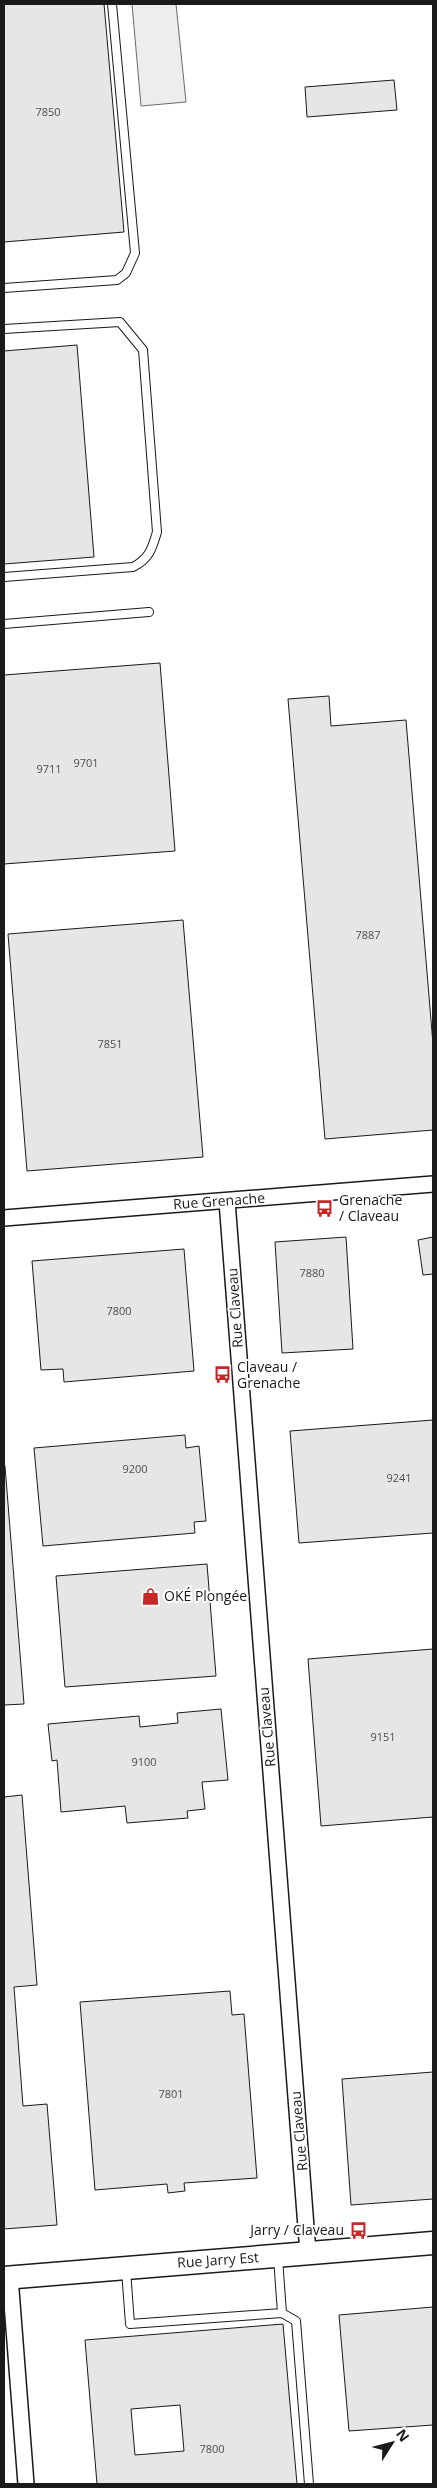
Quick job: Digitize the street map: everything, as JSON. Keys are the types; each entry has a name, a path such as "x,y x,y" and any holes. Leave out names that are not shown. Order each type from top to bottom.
{"street":[{"name":"Rue Grenache","path":"4,1218 433,1184"},
{"name":"Rue Claveau","path":"227,1201 308,2253"},
{"name":"Rue Jarry Est","path":"7,2278 433,2243"},
{"path":"7,2278 26,2484"}],"lane":[{"path":"4,288 117,280 126,273 135,253 112,4"},
{"path":"4,329 120,322 132,335 143,350 157,532 152,552 144,561 133,567 4,577"},
{"path":"4,624 150,612"},
{"path":"278,2256 282,2313"},
{"path":"126,2268 130,2324 282,2313 296,2321 309,2484"}],"shaded area":[{"path":"132,4 176,4 186,102 141,106"}],"building":[{"path":"4,4 104,4 124,232 4,242"},
{"path":"394,80 397,110 307,117 305,87"},
{"path":"77,345 94,557 4,564 4,351"},
{"path":"160,663 175,851 4,864 4,675"},
{"path":"329,696 331,726 406,720 433,1044 433,1130 325,1139 288,699"},
{"path":"183,920 203,1157 27,1171 8,934"},
{"path":"346,1237 353,1349 282,1353 275,1242"},
{"path":"433,1237 433,1274 423,1275 418,1240"},
{"path":"184,1249 194,1371 64,1382 63,1369 41,1370 32,1261"},
{"path":"433,1420 433,1533 299,1543 290,1431"},
{"path":"185,1435 186,1448 199,1446 206,1521 194,1522 195,1533 43,1546 34,1448"},
{"path":"4,1467 24,1704 4,1705"},
{"path":"207,1564 216,1676 65,1687 56,1576"},
{"path":"433,1649 433,1817 321,1826 308,1659"},
{"path":"221,1709 228,1780 202,1782 205,1809 187,1811 188,1818 127,1823 125,1806 61,1812 57,1760 52,1761 48,1724 139,1716 140,1727 178,1723 177,1713"},
{"path":"22,1795 37,1985 14,1987 23,2106 47,2104 57,2225 4,2229 4,1797"},
{"path":"230,1991 232,2015 244,2014 257,2178 184,2183 185,2191 168,2193 167,2184 95,2190 80,2002"},
{"path":"433,2072 433,2199 351,2205 342,2079"},
{"path":"433,2307 433,2425 349,2431 339,2315"},
{"path":"283,2324 297,2484 97,2484 85,2340","holes":["180,2405 184,2451 135,2455 131,2409"]}],"place":[{"name":"Grenache / Claveau","path":"325,1208"},
{"name":"Claveau / Grenache","path":"223,1375"},
{"name":"OKÉ Plongée","path":"150,1596"},
{"name":"Jarry / Claveau","path":"358,2230"}]}
